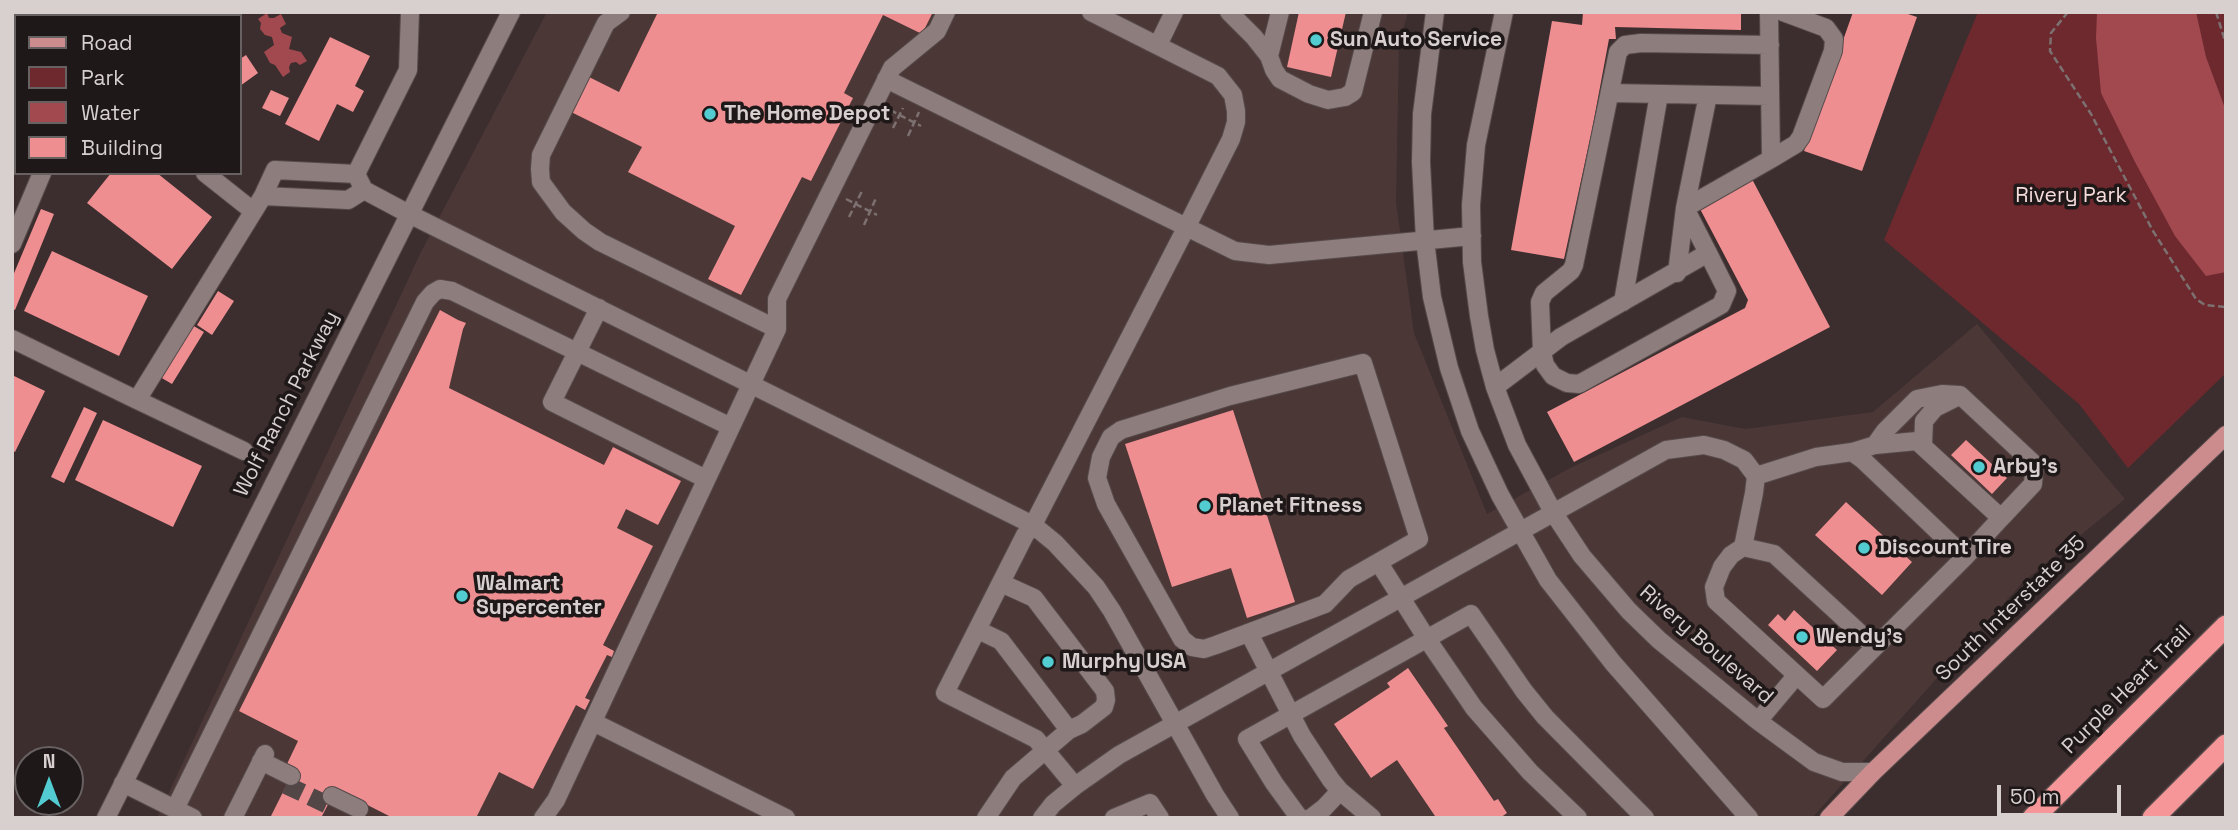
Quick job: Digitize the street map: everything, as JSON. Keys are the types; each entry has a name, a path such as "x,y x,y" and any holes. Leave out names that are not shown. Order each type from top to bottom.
{"highway":[{"name":"Purple Heart Trail","path":"2033,818 2226,626"},
{"path":"2153,818 2226,745"}],"main road":[{"name":"South Interstate 35","path":"1829,818 1873,772 2226,435"}],"street":[{"path":"209,175 258,203 314,198 348,200 360,182 408,70 410,12"},
{"name":"Wolf Ranch Parkway","path":"106,818 511,12"},
{"path":"621,12 606,23 541,155 541,182 563,212 583,231 600,242 777,329"},
{"path":"543,818 556,800 777,329 777,299 886,79 892,68 937,31 946,12"},
{"path":"1075,786 1037,738 945,693 1231,139 1236,111 1233,95 1218,76 1091,12"},
{"path":"1158,45 1174,12"},
{"path":"1229,12 1269,56 1280,79 1318,98 1328,100 1345,97 1353,92 1373,12"},
{"path":"1269,56 1280,12"},
{"path":"1435,12 1422,114 1424,240 1432,297 1449,368 1470,431 1500,495 1548,580 1580,622 1749,818"},
{"name":"Rivery Boulevard","path":"1504,12 1476,145 1471,195 1472,236 1479,316 1495,387 1517,445 1553,512 1582,556 1658,640 1814,762 1842,772 1873,772"},
{"path":"1769,12 1771,159"},
{"path":"1685,208 1796,144 1801,137 1833,51 1834,39 1826,29 1783,12"},
{"path":"1685,208 1727,290 1721,305 1579,384 1567,383 1553,376 1545,365 1542,352 1540,302 1544,293 1571,271 1574,265 1618,52 1625,45 1641,43 1770,45"},
{"path":"886,79 1220,245 1250,254 1306,252 1472,236"},
{"path":"1610,93 1770,96"},
{"path":"1623,302 1658,94"},
{"path":"1677,273 1685,208 1708,95"},
{"path":"136,400 258,203 275,170 317,172 360,182 409,214 1033,526 1055,543 1096,587 1230,818"},
{"path":"314,198 317,172"},
{"path":"12,244 40,175"},
{"path":"1495,387 1561,337 1708,253"},
{"path":"175,809 425,302 433,293 440,289 452,290 731,427"},
{"path":"599,308 552,402 706,479"},
{"path":"12,339 244,451"},
{"path":"1363,363 1419,539 1378,563 1349,579 1325,604 1204,649 1192,647 1182,639 1106,504 1097,478 1101,457 1111,437 1121,430 1230,396 1363,363"},
{"path":"1042,818 1053,804 1075,786 1119,755 1176,726 1667,450 1704,445 1724,450 1744,460 1756,476 1743,547 1731,555 1722,566 1714,587 1716,601 1823,699 1965,557 2033,484 2032,462 1960,395 1942,394 1917,399 1875,445"},
{"path":"1923,445 1924,421 1935,408 1960,395"},
{"path":"1756,476 1816,457 1852,452 1875,445 1916,441 2001,518"},
{"path":"1852,452 1965,557"},
{"path":"1743,547 1774,554 1875,647"},
{"path":"1378,563 1427,639 1491,728 1530,772 1578,818"},
{"path":"986,818 1013,778 1069,730 1082,724 1104,707 1106,700 1105,691 1034,598 1002,583"},
{"path":"1340,792 1324,808 1303,817 1274,783 1247,739 1471,614 1545,717 1645,818"},
{"path":"978,630 1001,641 1069,730"},
{"path":"1249,633 1310,747 1340,792 1372,818"},
{"path":"1758,720 1796,677"},
{"path":"593,722 786,818"},
{"path":"233,818 261,762 289,781"},
{"path":"123,783 193,818"},
{"path":"330,801 357,812"},
{"path":"1114,818 1150,803 1160,818"}],"path":[{"path":"2068,12 2051,33 2050,51 2091,114 2153,231 2196,299 2205,305 2226,307"},
{"path":"2217,12 2226,44"},
{"path":"894,128 906,102"},
{"path":"888,109 921,126"},
{"path":"908,136 920,109"},
{"path":"849,217 862,191"},
{"path":"864,225 876,198"},
{"path":"845,199 877,215"}],"shaded area":[{"path":"547,12 1408,12 1399,44 1396,202 1414,333 1487,514 1570,468 1682,417 1745,429 1873,412 1977,324 2125,499 2023,582 1812,818 157,818 420,254"}],"green space":[{"name":"Rivery Park","path":"1978,12 2226,12 2226,373 2128,468 2079,404 1884,240"}],"water":[{"path":"2097,12 2196,12 2206,57 2226,111 2226,272 2206,276 2175,236 2135,162 2101,93 2096,38"},
{"path":"267,13 269,18 281,14 286,24 280,28 282,33 292,37 289,49 301,52 307,61 300,65 291,63 290,72 283,77 264,52 274,45 272,37 265,35 260,29 261,23 258,19"}],"building":[{"path":"12,12 101,12 14,14 12,33"},
{"name":"The Home Depot","path":"658,12 933,12 922,34 883,15 844,93 853,98 811,181 802,177 741,295 708,279 735,226 628,172 642,147 569,111 587,76 619,92"},
{"name":"Sun Auto Service","path":"1299,12 1346,12 1331,77 1287,67"},
{"path":"1583,12 1741,12 1741,30 1615,27 1616,39 1609,39 1564,259 1511,250 1552,21 1582,25"},
{"path":"1853,12 1902,12 1917,17 1862,171 1804,151"},
{"path":"330,37 370,56 355,86 364,91 353,112 337,104 319,141 285,124"},
{"path":"246,55 258,73 242,85 242,58"},
{"path":"271,90 289,98 280,116 262,108"},
{"path":"12,119 14,153 12,157"},
{"path":"109,175 160,175 212,217 172,269 87,203"},
{"path":"1752,179 1830,327 1574,462 1547,412 1745,308 1748,300 1699,207"},
{"path":"41,209 54,214 15,310 12,309 12,278"},
{"path":"52,251 148,296 119,356 24,311"},
{"path":"218,291 234,301 212,335 197,325"},
{"name":"Walmart Supercenter","path":"440,310 466,323 449,388 604,465 613,447 681,481 658,525 626,509 617,528 653,546 603,645 614,651 612,657 607,655 585,698 590,700 585,710 576,705 533,789 499,772 476,818 393,818 336,789 321,818 270,818 295,768 287,764 298,741 239,711"},
{"path":"192,325 204,332 172,384 160,377"},
{"path":"12,375 45,391 15,452 12,450"},
{"path":"84,407 97,413 64,483 51,477"},
{"name":"Planet Fitness","path":"1233,410 1295,602 1247,618 1231,568 1172,587 1125,444"},
{"path":"103,420 202,466 173,527 75,480"},
{"name":"Arby's","path":"1966,440 2007,478 1992,494 1951,455"},
{"name":"Discount Tire","path":"1846,502 1912,562 1882,595 1815,535"},
{"name":"Wendy's","path":"1794,610 1837,650 1817,671 1768,625 1778,614 1785,621"},
{"path":"1408,668 1448,726 1444,728 1494,801 1498,799 1507,813 1500,818 1432,818 1435,816 1397,760 1371,778 1334,724 1390,687 1387,683"}],"tunnel":[{"path":"286,785 328,805"}],"place":[{"name":"Sun Auto Service","path":"1316,40"},
{"name":"The Home Depot","path":"710,114"},
{"name":"Arby's","path":"1979,467"},
{"name":"Planet Fitness","path":"1205,506"},
{"name":"Discount Tire","path":"1864,548"},
{"name":"Walmart Supercenter","path":"462,596"},
{"name":"Wendy's","path":"1802,637"},
{"name":"Murphy USA","path":"1048,662"}]}
